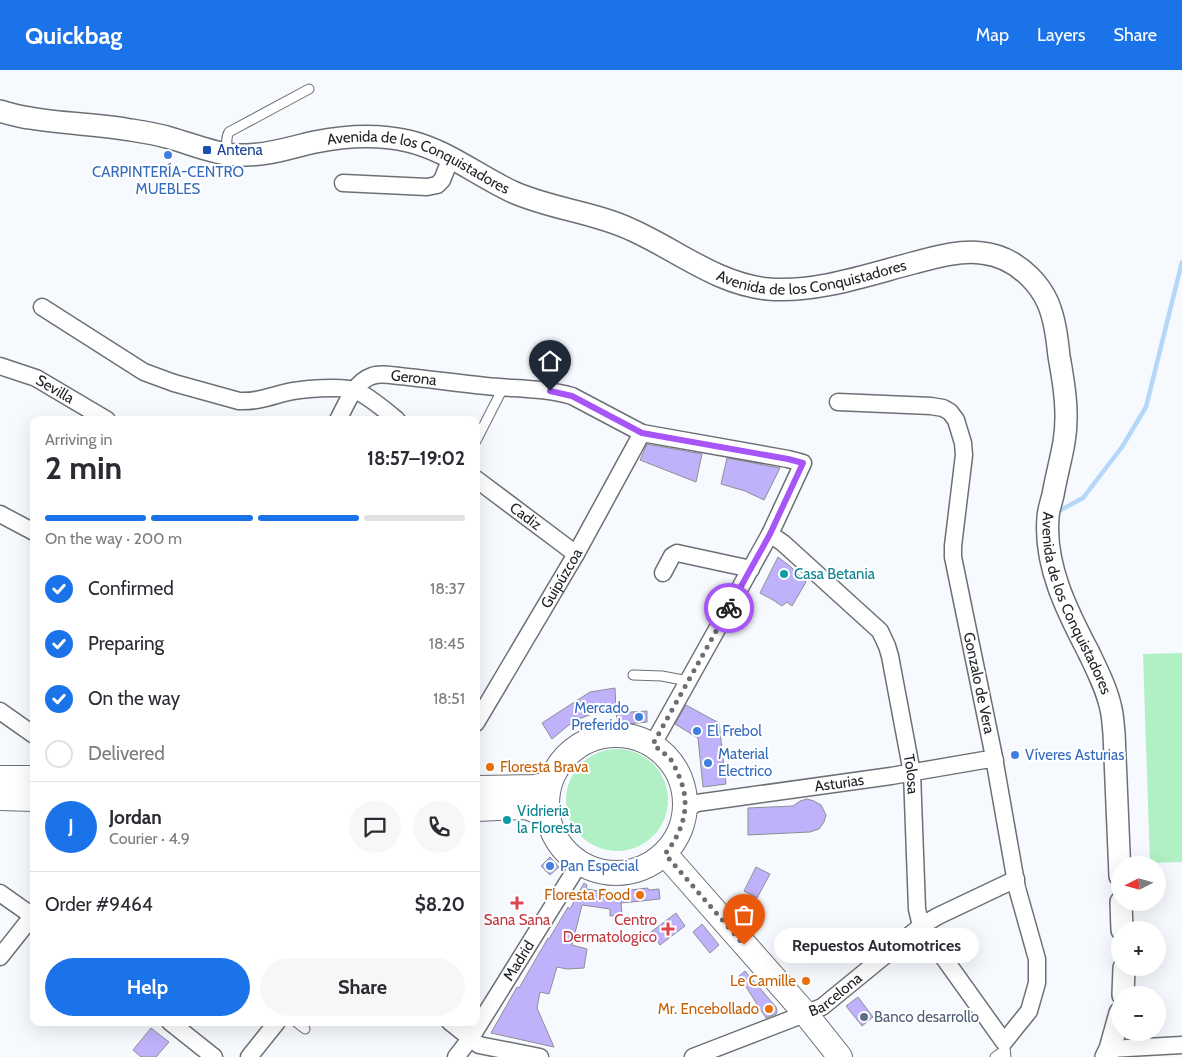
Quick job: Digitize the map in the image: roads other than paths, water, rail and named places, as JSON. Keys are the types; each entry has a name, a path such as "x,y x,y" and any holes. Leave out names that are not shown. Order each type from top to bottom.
{"main road":[{"path":"617,734 636,736 653,744 672,761 683,784 686,808 682,826 674,843 665,854 644,868 623,873 601,872 580,864 559,843 548,816 547,798 549,784 554,772 566,755 581,743 598,736 617,734"},
{"path":"0,778 30,778"},
{"path":"480,788 534,787 549,784"},
{"path":"0,798 30,799"},
{"path":"480,809 522,807 548,816"},
{"path":"665,854 805,1013 840,1057"}],"street":[{"name":"Avenida de los Conquistadores","path":"0,111 28,118 126,129 170,138 228,155 274,152 331,140 364,136 413,142 461,162 513,192 608,220 631,229 718,276 766,289 793,290 815,287 962,252 986,253 1011,262 1033,279 1047,301 1055,326 1065,392 1066,417 1065,438 1048,518 1048,542 1052,565 1063,601 1102,682 1112,710 1119,856"},
{"path":"343,183 437,186 442,180 451,158"},
{"path":"42,307 144,372 174,383 249,402 299,390 321,388 354,390 365,395 393,416"},
{"name":"Sevilla","path":"0,366 36,378 100,416"},
{"name":"Gerona","path":"354,390 366,379 373,375 382,374 503,388 550,391 572,396 642,433 803,463 770,534"},
{"path":"340,416 354,390"},
{"name":"Gonzalo de Vera","path":"838,402 943,408 950,412 956,420 960,431 964,454 952,546 953,557 995,760 1017,888 1037,959 1037,983 1029,1011 1005,1049"},
{"name":"Guipúzcoa","path":"483,696 576,554 642,433"},
{"name":"Cadiz","path":"480,482 576,554"},
{"path":"0,514 30,530"},
{"path":"653,744 770,534"},
{"name":"Tolosa","path":"770,534 783,543 880,631 887,646 912,773 917,909 921,926 1005,1049"},
{"path":"663,573 672,556 677,553 751,569"},
{"path":"0,711 30,732"},
{"name":"Asturias","path":"686,808 697,803 912,773 984,760 995,760"},
{"name":"Madrid","path":"480,1022 580,864"},
{"name":"Barcelona","path":"693,1057 822,1007 921,926 938,916 1016,880"},
{"path":"0,893 30,913"},
{"path":"0,956 30,919"},
{"path":"175,1026 214,1057"},
{"path":"249,1057 274,1026"},
{"path":"455,1026 479,1045 540,1057"},
{"name":"Madrid","path":"456,1057 478,1026"},
{"path":"1112,1041 1108,1053 1182,1045"}],"lane":[{"path":"228,155 226,140 229,132 309,89"},
{"path":"480,433 503,388"},
{"path":"633,675 662,676 688,682"},
{"path":"301,1026 305,1029"},
{"path":"995,1057 1005,1049"}],"waterway":[{"path":"1055,513 1083,498 1122,447 1146,407 1182,262"}],"place":[{"name":"Antena","path":"207,150"},
{"name":"CARPINTERÍA-CENTRO MUEBLES","path":"168,155"},
{"name":"Casa Betania","path":"784,574"},
{"name":"Mercado Preferido","path":"639,717"},
{"name":"El Frebol","path":"697,731"},
{"name":"Víveres Asturias","path":"1015,755"},
{"name":"Material Electrico","path":"708,763"},
{"name":"Floresta Brava","path":"490,767"},
{"name":"Vidrieria la Floresta","path":"507,820"},
{"name":"Pan Especial","path":"550,866"},
{"name":"Floresta Food","path":"640,895"},
{"name":"Sana Sana","path":"517,903"},
{"name":"Centro Dermatologico","path":"668,929"},
{"name":"Repuestos Automotrices","path":"744,945"},
{"name":"Le Camille","path":"806,981"},
{"name":"Mr. Encebollado","path":"769,1009"},
{"name":"Banco desarrollo","path":"864,1017"}]}
